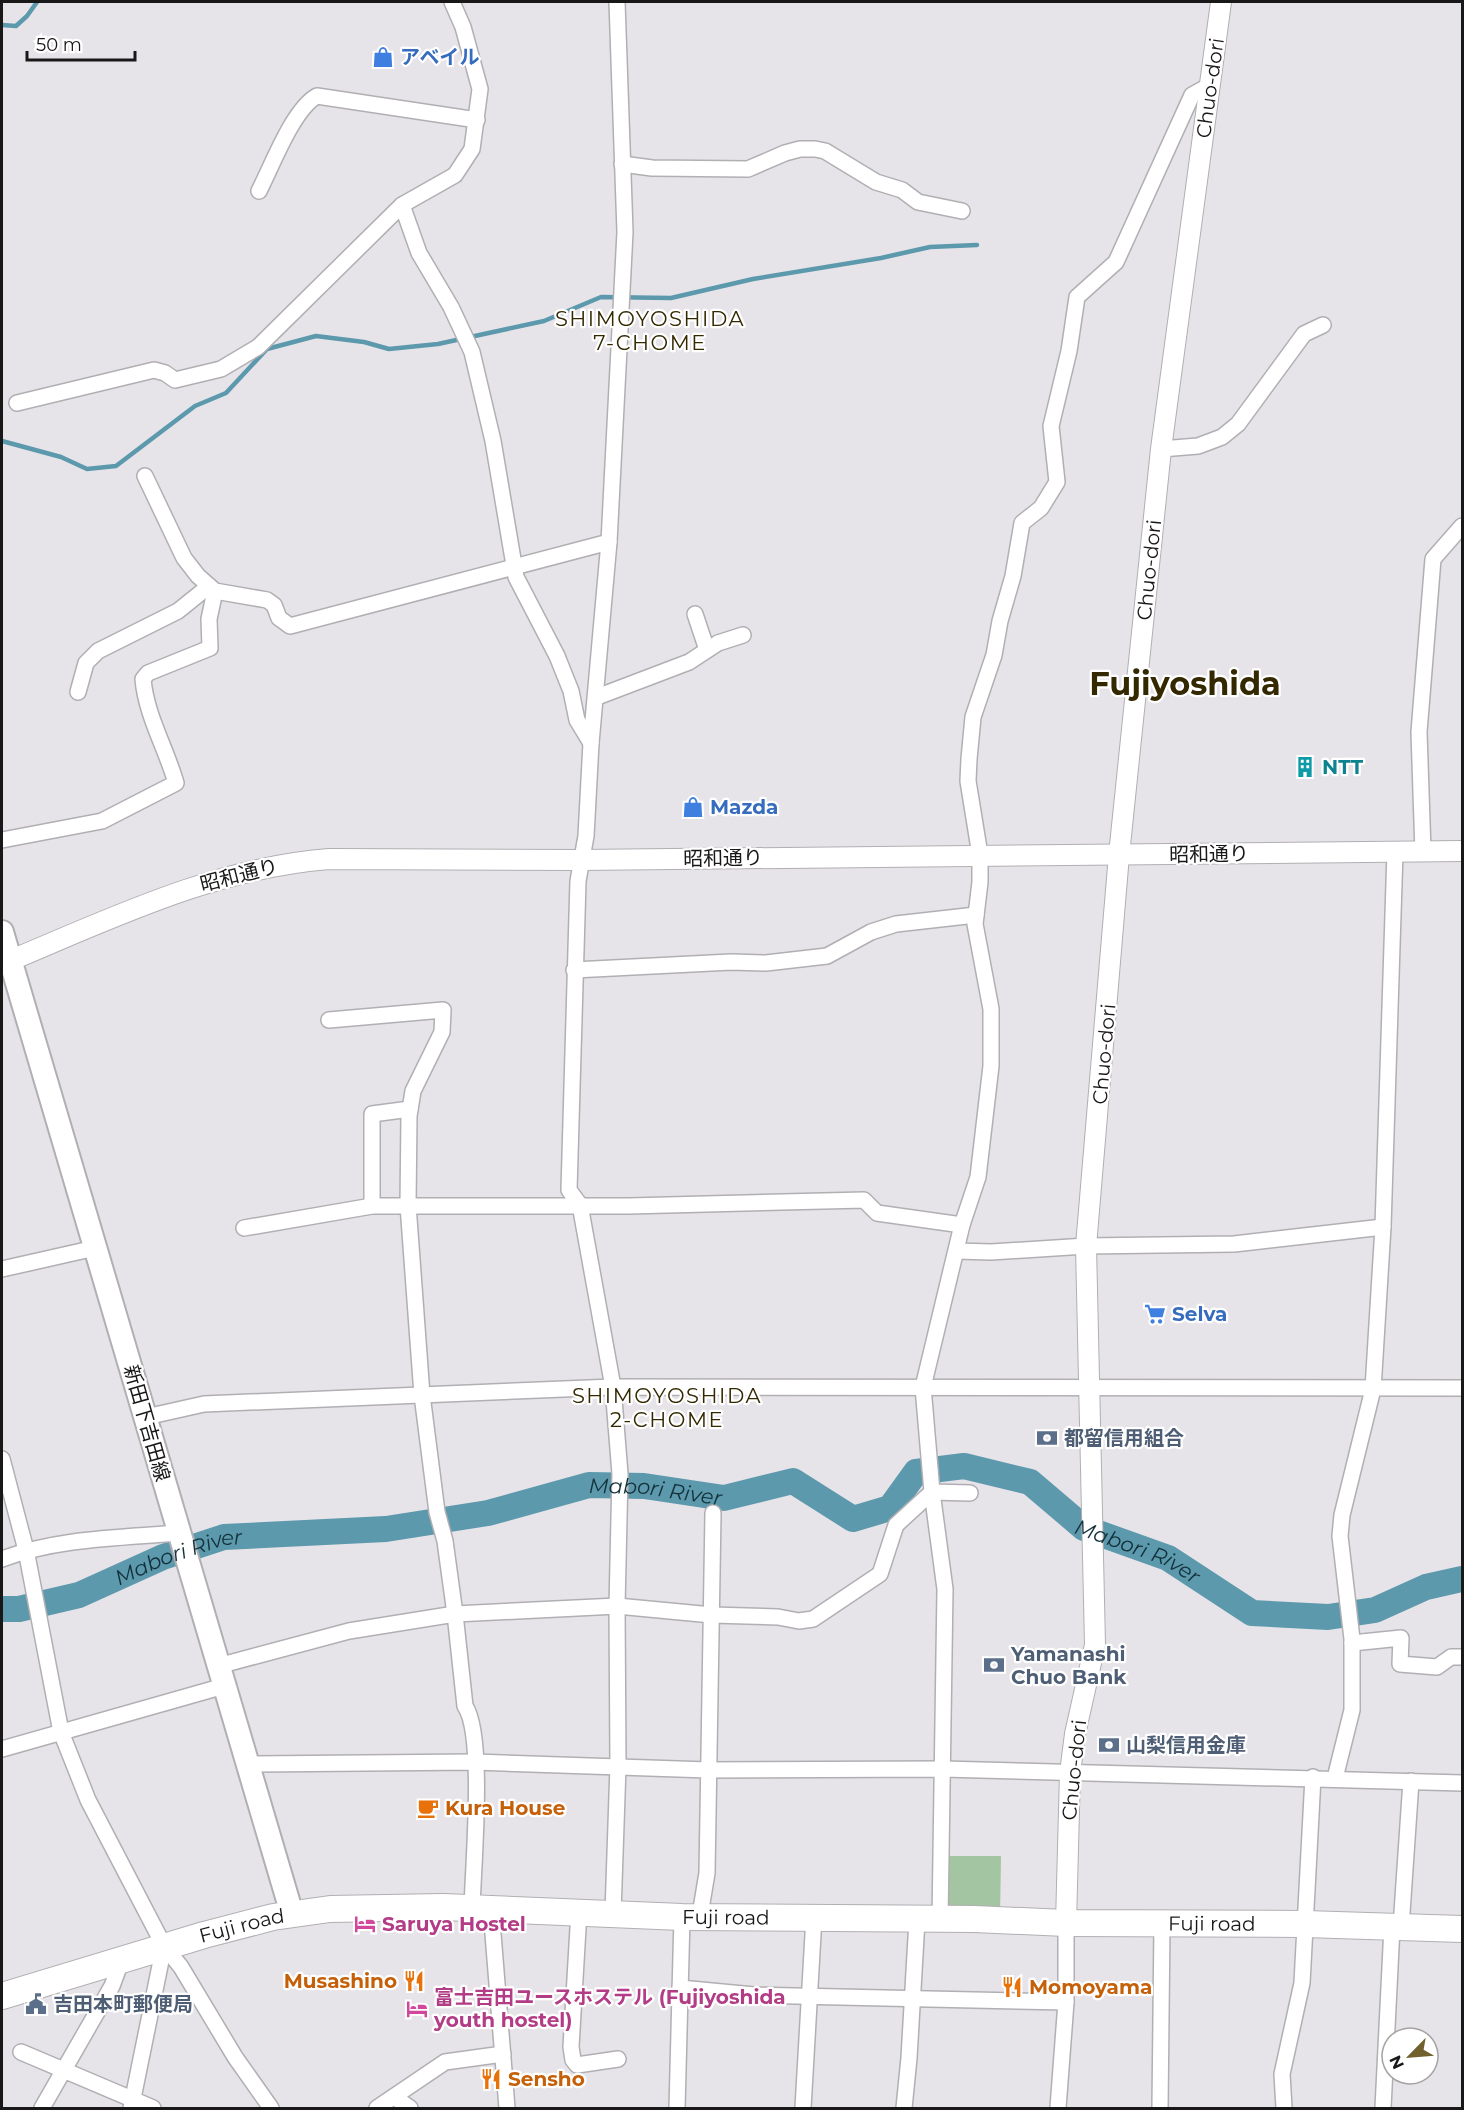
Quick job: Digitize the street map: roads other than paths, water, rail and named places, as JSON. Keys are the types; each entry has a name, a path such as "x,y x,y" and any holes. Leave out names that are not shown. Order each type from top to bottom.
{"highway":[{"name":"Fuji road","path":"2,1996 164,1946 292,1914 330,1909 481,1908 691,1916 1066,1923 1305,1924 1462,1929"}],"main road":[{"name":"新田下吉田線","path":"2,932 6,962 146,1417 292,1914"}],"street":[{"path":"17,403 154,370 175,380 221,369 258,347 402,205 455,175 472,149 480,88 463,27 452,2"},
{"path":"612,1912 618,1766 616,1606 620,1474 613,1387 580,1205 569,1190 574,970 580,860 586,836 591,743 597,697 609,542 625,232 616,2"},
{"name":"Chuo-dori","path":"1058,2109 1066,2002 1070,1773 1075,1734 1095,1646 1090,1514 1086,1246 1119,855 1161,449 1221,2"},
{"path":"904,2109 913,1999 928,1920 943,1768 945,1589 932,1492 923,1387 962,1225 978,1177 992,1066 991,1009 975,924 980,855 968,781 973,717 994,655 1000,621 1013,576 1022,523 1041,508 1057,482 1051,426 1069,351 1077,297 1116,261 1192,95 1210,85"},
{"path":"259,190 295,120 310,100 317,96 477,120"},
{"path":"622,164 652,168 747,169 785,153 800,149 815,149 825,151 876,182 902,190 918,202 962,211"},
{"path":"402,205 419,253 451,307 472,352 493,441 514,567 523,595 547,634 564,670 577,720 591,743"},
{"path":"1161,449 1198,446 1222,437 1238,424 1304,334 1323,325"},
{"path":"145,476 184,558 212,588 267,600 274,605 279,618 290,626 609,542"},
{"path":"1423,852 1419,732 1433,559 1462,526"},
{"path":"78,692 86,663 98,651 178,611 212,588"},
{"path":"2,840 102,821 176,783 167,750 145,699 143,679 148,673 210,648 209,619 212,588"},
{"path":"695,614 707,650"},
{"path":"597,697 689,662 718,643 743,635"},
{"name":"昭和通り","path":"6,962 175,893 223,877 284,864 329,859 580,860 1462,851"},
{"path":"1335,1778 1352,1710 1352,1641 1340,1536 1342,1515 1373,1389 1383,1227 1395,852"},
{"path":"574,970 730,962 766,963 827,956 871,932 896,924 976,915"},
{"path":"330,1020 443,1011 442,1032 413,1091 410,1109 408,1205 422,1395 437,1512 445,1541 465,1706 472,1716 481,1908 503,2054 507,2109"},
{"path":"372,1206 372,1114 410,1109"},
{"path":"244,1228 372,1206 864,1200 877,1214 962,1225"},
{"path":"957,1251 1234,1244 1383,1227"},
{"path":"2,1269 95,1248"},
{"path":"146,1417 204,1404 613,1387 1462,1388"},
{"path":"2,1459 26,1550 61,1732 88,1800 164,1946 181,1967 235,2057 271,2109"},
{"path":"2,1749 61,1732 349,1631 455,1614 616,1606 712,1615 778,1617 799,1621 813,1618 880,1574 896,1525 932,1492 970,1493"},
{"path":"677,2109 680,1988 691,1916 707,1873 713,1513"},
{"path":"2,1559 26,1550 67,1542 182,1543"},
{"path":"1352,1641 1401,1638 1400,1664 1437,1667 1451,1657 1462,1657"},
{"path":"247,1764 475,1762 708,1770 943,1768 1462,1783"},
{"path":"1284,2109 1282,2074 1302,1983 1313,1777"},
{"path":"1383,2109 1410,1781"},
{"path":"579,1911 571,2047 573,2060 577,2065 618,2059"},
{"path":"803,2109 814,1917"},
{"path":"1160,2109 1162,1924"},
{"path":"132,2104 164,1946"},
{"path":"42,2109 62,2070 112,1986 122,1959"},
{"path":"680,1988 754,1995 1066,2002"},
{"path":"21,2052 132,2104 153,2109"},
{"path":"377,2109 445,2062 503,2054"},
{"path":"393,2097 410,2109"}],"waterway":[{"path":"2,25 16,26 37,2"},
{"path":"2,441 61,457 87,469 116,466 195,406 226,393 267,349 316,336 364,342 389,349 438,344 544,321 601,297 671,298 753,279 881,258 930,247 977,245"},
{"name":"Mabori River","path":"2,1609 19,1609 79,1595 163,1557 224,1537 386,1529 488,1513 589,1485 644,1486 724,1498 793,1481 853,1519 890,1508 916,1472 964,1466 1030,1482 1084,1528 1168,1558 1252,1613 1328,1617 1375,1610 1426,1587 1462,1579"}],"place":[{"name":"アベイル","path":"383,57"},
{"name":"NTT","path":"1305,767"},
{"name":"Mazda","path":"693,807"},
{"name":"Selva","path":"1155,1314"},
{"name":"都留信用組合","path":"1047,1438"},
{"name":"Yamanashi Chuo Bank","path":"994,1665"},
{"name":"山梨信用金庫","path":"1109,1745"},
{"name":"Kura House","path":"428,1808"},
{"name":"Saruya Hostel","path":"365,1924"},
{"name":"Musashino","path":"414,1981"},
{"name":"Momoyama","path":"1012,1987"},
{"name":"吉田本町郵便局","path":"36,2004"},
{"name":"富士吉田ユースホステル (Fujiyoshida youth hostel)","path":"417,2009"},
{"name":"Sensho","path":"491,2079"}],"district":[{"name":"SHIMOYOSHIDA 7-CHOME","path":"650,330"},
{"name":"Fujiyoshida","path":"1185,683"},
{"name":"SHIMOYOSHIDA 2-CHOME","path":"667,1407"}]}
